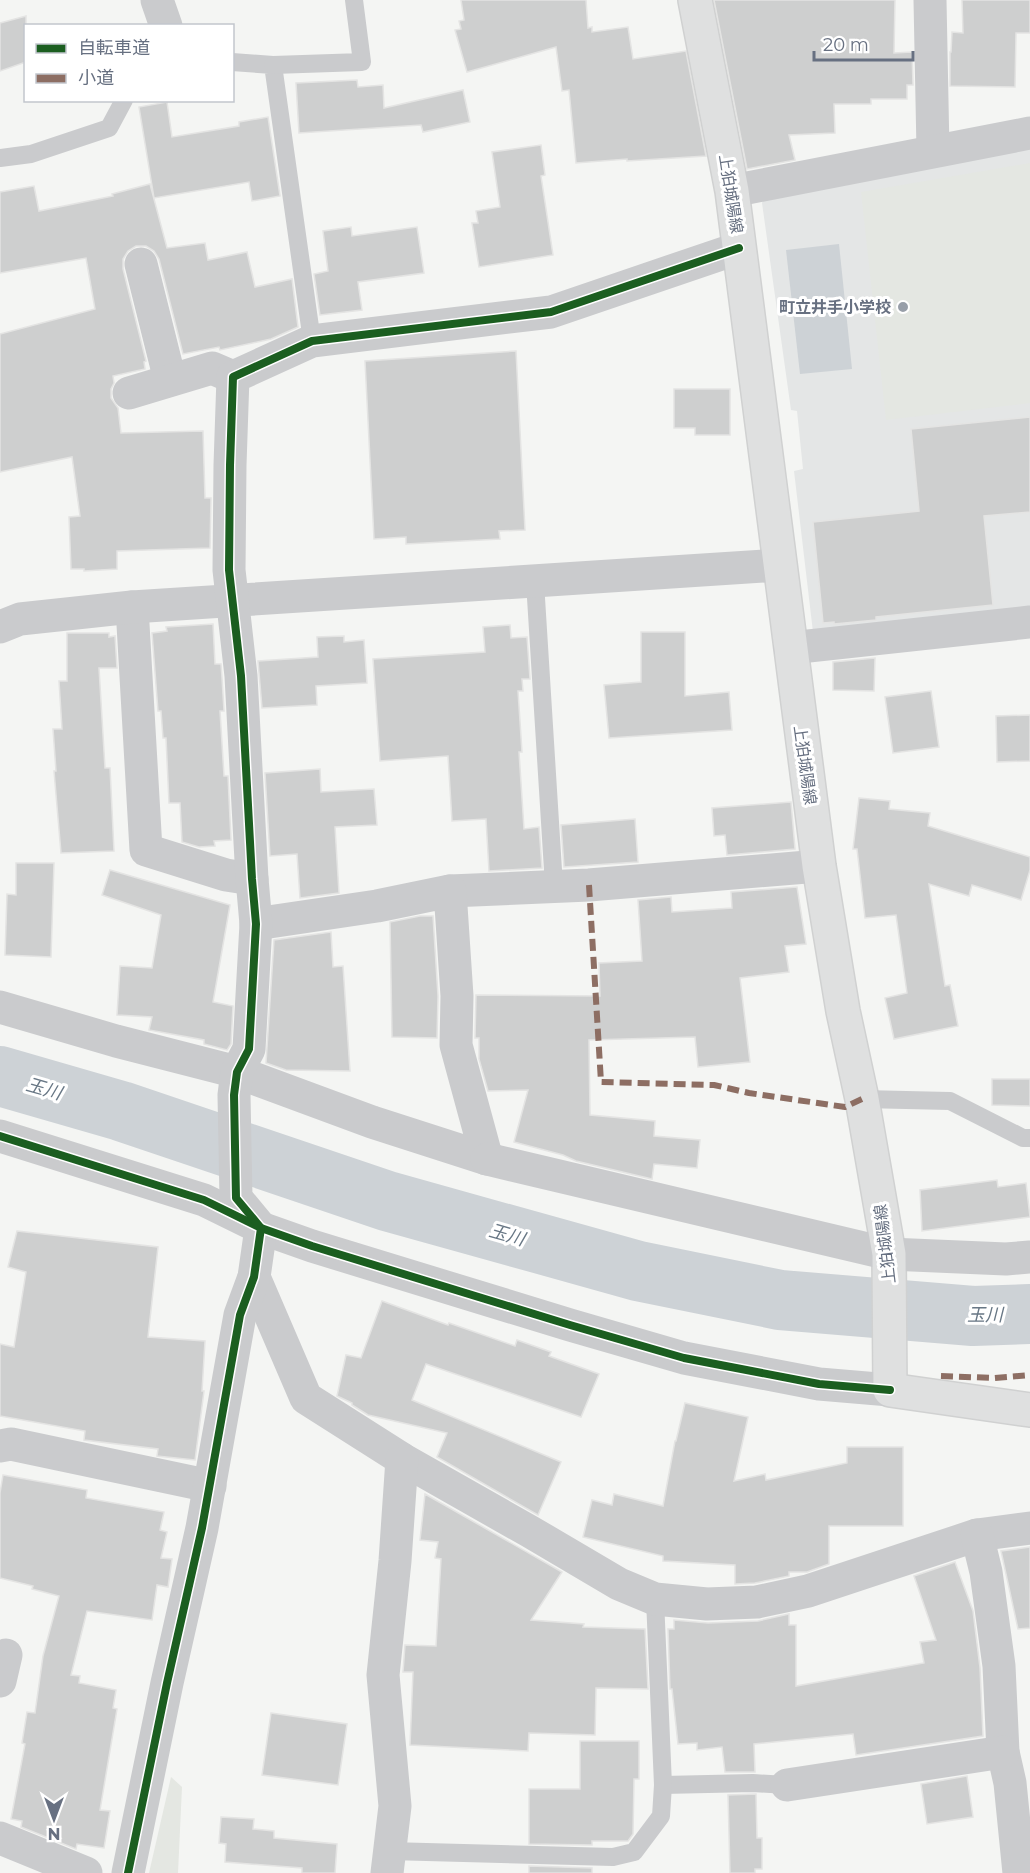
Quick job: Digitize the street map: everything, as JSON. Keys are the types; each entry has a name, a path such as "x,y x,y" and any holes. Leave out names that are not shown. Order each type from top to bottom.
{"main road":[{"name":"上狛城陽線","path":"695,0 732,191 819,866 843,1011 862,1099 890,1260 891,1377"},
{"path":"891,1377 1030,1410"}],"street":[{"path":"157,0 165,24"},
{"path":"930,0 933,151"},
{"path":"732,191 1030,133"},
{"path":"129,393 212,368 233,377 312,341 551,312 739,248"},
{"path":"141,264 170,380"},
{"path":"128,1873 210,1486 240,1316 254,1277 261,1228 236,1198 236,1083 249,1049 256,924 242,676 229,570 233,377"},
{"path":"0,627 20,619 132,607 779,565"},
{"path":"132,607 146,850 226,875 252,879"},
{"path":"790,648 1030,622"},
{"path":"256,924 377,906 450,891 589,885 819,866"},
{"path":"450,891 457,996 456,1045 487,1160"},
{"path":"0,1007 116,1041 236,1083 372,1122 487,1160 890,1260 1030,1257"},
{"path":"0,1136 204,1200 261,1228 312,1246 684,1358 819,1384 891,1377"},
{"path":"254,1277 306,1398 402,1459 619,1584 654,1599 707,1604 757,1602 808,1591 977,1535 1030,1528"},
{"path":"0,1446 10,1444 210,1486"},
{"path":"388,1862 395,1806 382,1675 395,1561 402,1459"},
{"path":"977,1535 986,1572 999,1666 1012,1733 1010,1783 1019,1873"},
{"path":"787,1785 1012,1733"},
{"path":"0,1838 86,1873"}],"lane":[{"path":"234,62 273,65 362,62 354,0"},
{"path":"273,65 312,341"},
{"path":"0,158 31,154 109,128 123,102"},
{"path":"535,582 554,886"},
{"path":"862,1099 950,1101 1023,1138 1030,1138"},
{"path":"388,1862 613,1865 634,1852 661,1816 663,1785 654,1599"},
{"path":"663,1785 753,1783 787,1785"}],"shaded area":[{"name":"町立井手小学校","path":"1030,146 1030,608 813,632 794,471 803,469 797,411 791,410 762,203 765,192"},
{"path":"1030,163 1030,403 886,420 861,192"},
{"path":"839,244 852,369 800,374 786,250"},
{"path":"171,1777 182,1787 178,1873 149,1873"}],"building":[{"path":"461,0 586,0 588,28 592,27 592,32 628,27 633,59 686,51 706,156 576,163 569,90 562,91 556,47 467,72 455,30 461,29 459,21 464,20"},
{"path":"714,0 895,0 894,53 912,52 913,85 907,85 907,99 871,99 871,104 834,104 835,133 789,135 795,160 747,169"},
{"path":"962,0 1030,0 1030,33 1016,33 1015,87 950,86 952,32 963,33"},
{"path":"26,16 24,63 0,71 0,23"},
{"path":"357,80 358,87 383,85 384,108 463,90 470,122 423,132 421,125 299,133 296,83"},
{"path":"167,102 172,137 239,126 239,122 268,117 280,196 252,201 249,182 154,198 139,107"},
{"path":"541,145 545,175 541,176 553,255 479,267 472,223 478,223 476,211 500,207 492,152"},
{"path":"150,184 167,248 205,243 208,260 247,252 255,287 292,279 298,327 271,339 220,350 219,347 183,354 159,259 154,251 146,246 136,246 128,251 123,259 123,269 146,361 144,362 145,369 113,376 111,398 118,408 121,433 203,431 205,498 211,498 210,548 117,551 117,569 84,571 84,569 71,569 69,517 80,516 72,457 0,472 0,334 95,309 86,258 0,273 0,192 34,186 39,211 113,196 112,194"},
{"path":"351,227 352,236 417,227 424,273 358,282 362,310 320,315 314,274 328,271 323,231"},
{"path":"516,351 525,530 499,531 500,539 406,544 406,537 374,539 365,361"},
{"path":"674,389 730,389 730,435 695,435 695,428 674,428"},
{"path":"1030,417 1030,512 984,516 993,605 876,617 876,620 823,623 813,522 919,511 911,429"},
{"path":"213,624 215,664 221,664 224,711 220,711 224,776 228,776 231,840 214,841 215,846 199,847 182,842 180,803 169,803 166,738 163,738 161,711 158,711 152,633 167,631 166,627"},
{"path":"510,625 511,638 527,637 530,679 522,679 523,691 518,691 524,829 539,827 542,868 489,871 486,819 452,821 448,756 380,761 373,659 485,652 483,627"},
{"path":"641,632 685,632 685,696 729,692 732,730 609,738 604,685 641,682"},
{"path":"67,633 109,633 109,637 115,636 117,668 99,668 105,768 110,768 114,851 61,853 53,729 62,729 59,681 67,681"},
{"path":"344,636 344,642 364,640 367,683 316,686 317,705 262,708 258,661 318,657 317,637"},
{"path":"875,658 874,691 833,690 833,662"},
{"path":"931,691 939,747 893,753 885,697"},
{"path":"1030,715 1030,761 997,762 996,716"},
{"path":"320,769 321,792 374,789 377,825 335,827 339,893 300,898 297,854 270,856 265,773"},
{"path":"859,798 890,801 889,809 930,813 928,826 1030,857 1030,870 1021,900 972,885 969,896 929,884 945,986 950,985 958,1026 894,1039 885,998 907,993 896,915 865,918 857,849 853,849"},
{"path":"791,802 795,849 727,855 725,835 714,836 712,808"},
{"path":"635,819 638,862 564,867 561,825"},
{"path":"16,863 54,863 51,957 5,955 7,894 16,895"},
{"path":"110,870 230,905 213,1002 233,1006 231,1044 227,1050 204,1044 204,1040 149,1030 152,1017 117,1015 120,966 152,968 161,915 102,895"},
{"path":"797,887 806,944 785,946 789,972 740,978 750,1062 698,1067 695,1037 589,1040 590,1115 655,1121 654,1136 700,1140 697,1168 654,1164 652,1179 576,1161 563,1155 514,1142 528,1090 488,1091 479,1059 479,1038 475,1038 476,995 600,996 599,963 642,961 638,900 671,897 672,912 732,908 731,892"},
{"path":"433,916 438,996 437,1038 392,1037 390,922"},
{"path":"331,932 333,967 343,966 350,1071 286,1070 266,1063 274,940"},
{"path":"992,1079 1030,1079 1030,1106 992,1105"},
{"path":"997,1180 998,1187 1026,1183 1030,1217 922,1231 920,1190"},
{"path":"17,1231 158,1247 148,1337 205,1341 202,1391 204,1391 195,1460 157,1456 158,1449 84,1440 85,1431 0,1416 0,1344 14,1347 26,1272 8,1267"},
{"path":"382,1301 515,1346 517,1340 551,1352 549,1356 599,1374 581,1417 426,1364 412,1400 561,1462 538,1515 437,1457 447,1433 368,1415 352,1403 337,1396 346,1355 361,1358"},
{"path":"685,1403 748,1417 734,1481 765,1474 766,1480 847,1463 847,1447 903,1447 903,1526 829,1526 829,1564 807,1572 789,1572 789,1576 755,1583 735,1584 735,1565 663,1561 663,1556 583,1537 592,1500 612,1505 614,1494 663,1506 675,1441"},
{"path":"3,1475 87,1490 86,1498 164,1512 160,1530 167,1532 161,1558 172,1559 168,1587 157,1585 152,1620 87,1611 71,1675 80,1676 79,1683 116,1690 113,1708 117,1709 100,1810 110,1811 104,1848 77,1844 76,1849 21,1827 22,1821 11,1819 25,1744 22,1743 27,1712 35,1713 43,1656 59,1596 32,1589 33,1586 0,1578 0,1493"},
{"path":"425,1494 562,1572 531,1620 584,1624 583,1627 645,1629 648,1689 596,1688 595,1735 529,1733 528,1751 410,1745 413,1672 403,1672 405,1645 436,1646 441,1559 435,1558 438,1542 420,1540"},
{"path":"1030,1547 1030,1628 1018,1629 1001,1551"},
{"path":"955,1562 973,1611 980,1668 983,1736 856,1755 853,1734 754,1744 755,1772 725,1772 722,1747 697,1750 697,1743 678,1744 672,1689 670,1689 668,1629 674,1629 674,1620 708,1623 758,1621 789,1614 789,1625 796,1625 796,1686 924,1663 920,1642 936,1640 914,1576"},
{"path":"271,1713 347,1724 338,1785 262,1775"},
{"path":"580,1741 639,1741 639,1779 634,1779 633,1834 628,1841 592,1841 592,1845 529,1844 529,1789 580,1789"},
{"path":"967,1776 973,1817 927,1824 921,1784"},
{"path":"756,1794 757,1838 762,1838 762,1869 755,1869 755,1873 730,1873 728,1795"},
{"path":"221,1817 254,1819 253,1829 274,1831 274,1838 337,1844 335,1873 302,1873 302,1868 225,1862 226,1844 219,1843"},
{"path":"529,1866 592,1868 592,1873 529,1873"}],"waterway":[{"name":"玉川","path":"0,1076 121,1111 387,1201 638,1271 780,1300 973,1316 1030,1314"}],"marked path":[{"path":"589,885 601,1082 714,1085 749,1093 845,1107 862,1099"},
{"path":"941,1376 994,1378 1030,1375"}],"cycle path":[{"path":"128,1873 202,1528 240,1315 254,1277 261,1228 236,1198 234,1095 237,1072 249,1049 256,924 241,676 229,570 233,377 312,341 551,312 739,248"},
{"path":"0,1136 204,1200 261,1228 312,1246 684,1358 819,1384 890,1390"}],"place":[{"name":"町立井手小学校","path":"903,307"}]}
